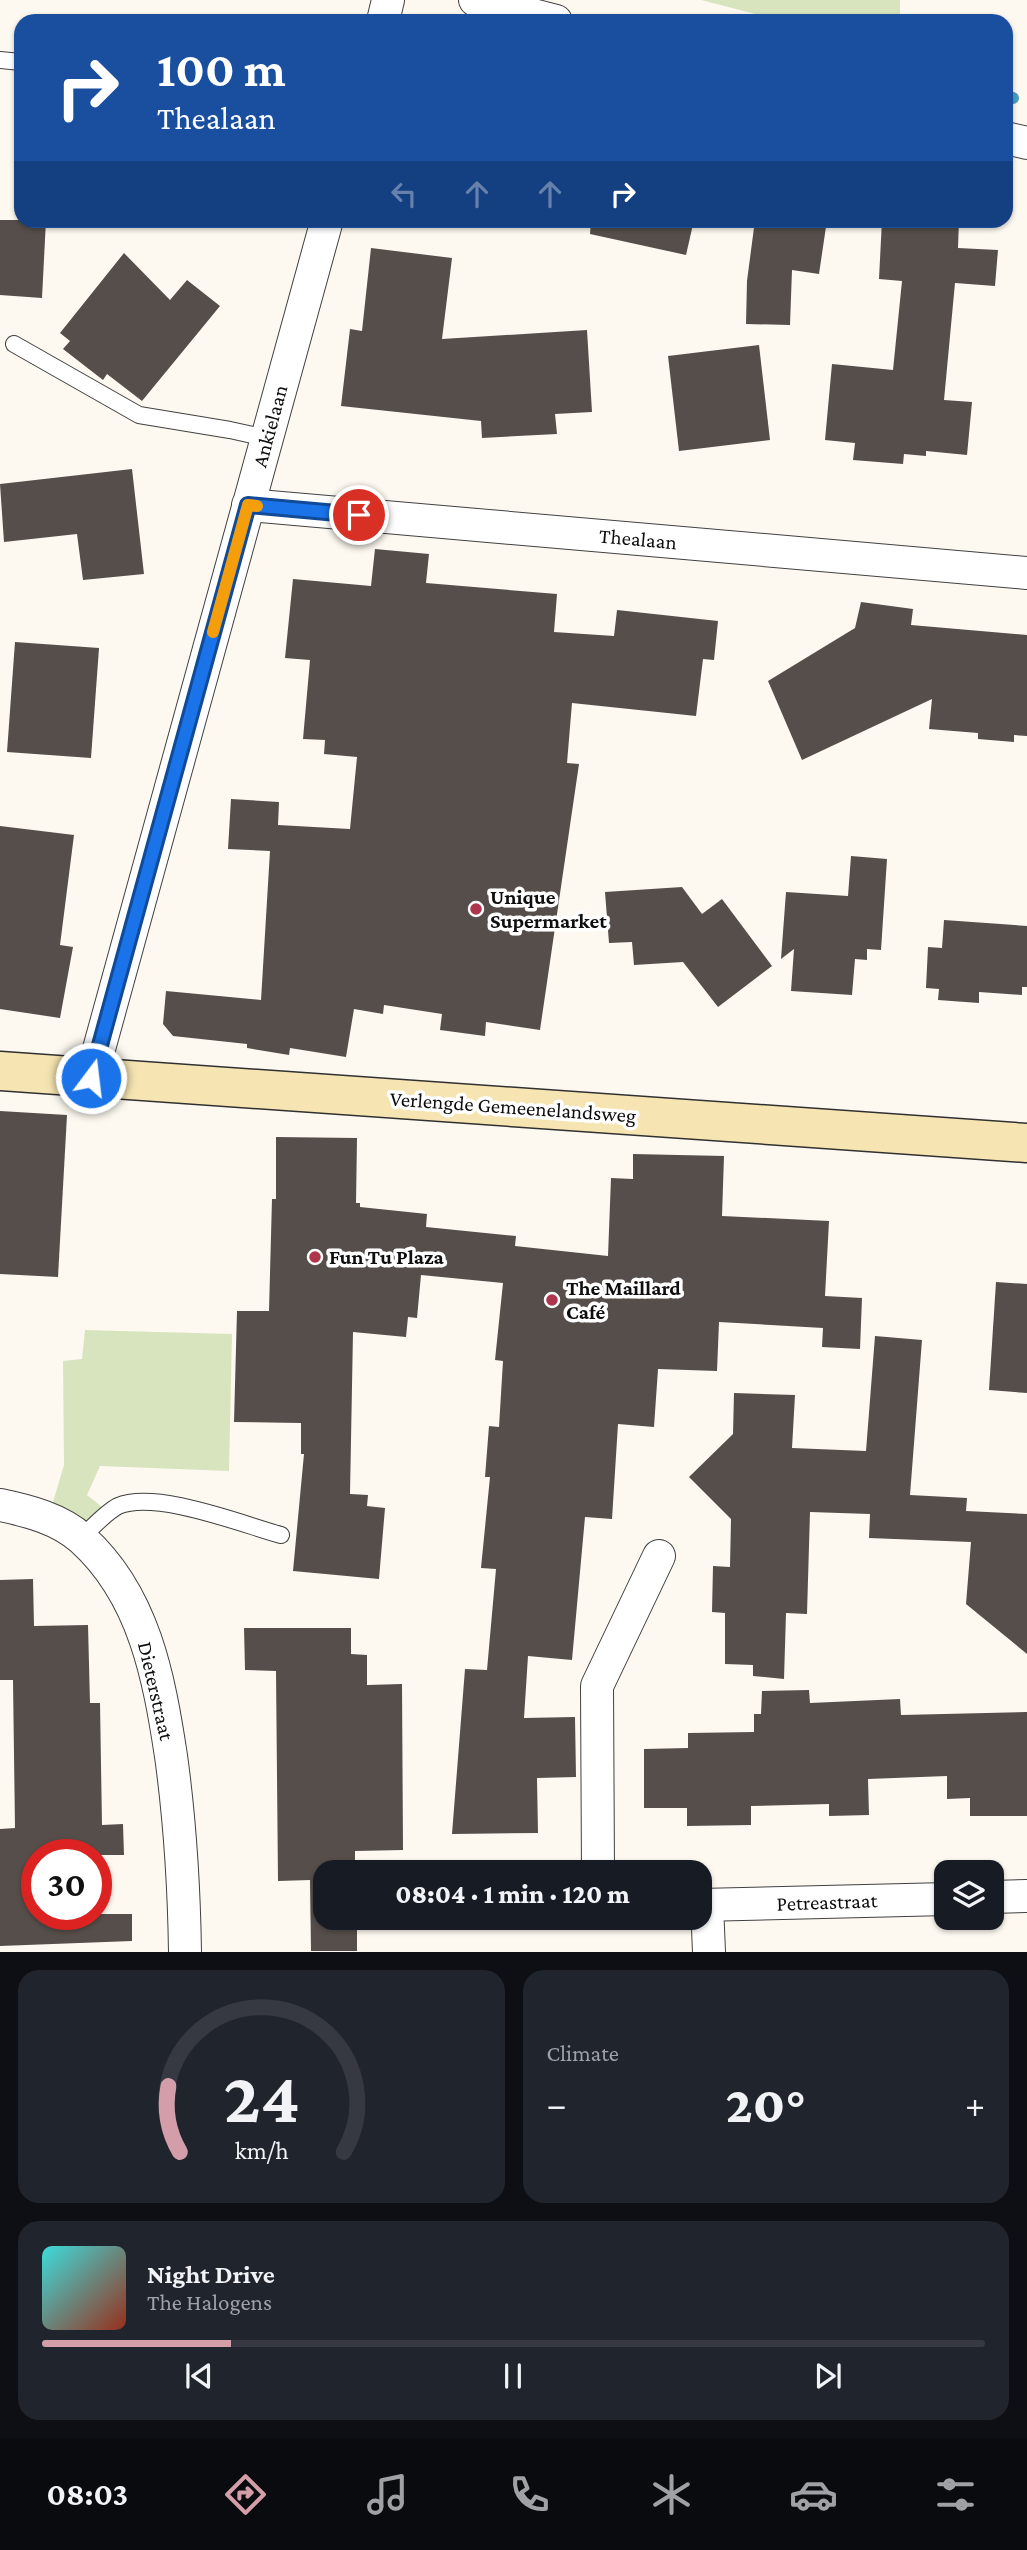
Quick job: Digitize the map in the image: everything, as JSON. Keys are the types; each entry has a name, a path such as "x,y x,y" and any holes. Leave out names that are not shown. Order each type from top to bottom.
{"street":[{"path":"475,0 529,14"},
{"name":"Ankielaan","path":"91,1078 325,228"},
{"name":"Thealaan","path":"248,505 1027,573"},
{"name":"Verlengde Gemeenelandsweg","path":"0,1071 1027,1143"},
{"name":"Dieterstraat","path":"0,1504 54,1520 81,1538 111,1570 137,1616 155,1664 178,1809 185,1951"},
{"path":"597,1860 597,1686 659,1556"},
{"path":"1004,1897 1027,1896"},
{"name":"Petreastraat","path":"712,1905 934,1899"},
{"path":"707,1930 709,1951"}],"lane":[{"path":"14,344 139,415 266,438"},
{"path":"81,1538 115,1508 130,1502 163,1502 281,1535"}],"green space":[{"path":"701,0 900,0 900,14 755,14"},
{"path":"85,1330 232,1334 229,1471 100,1466 87,1495 102,1507 84,1526 51,1509 64,1465 63,1361 82,1359"}],"building":[{"path":"0,220 14,220 14,228 46,228 42,298 0,295"},
{"path":"590,228 692,228 686,255 590,234"},
{"path":"754,228 826,228 819,274 792,270 790,325 746,324 747,281"},
{"path":"882,228 959,228 958,248 998,250 995,286 955,283 944,400 972,402 967,455 926,451 926,456 904,454 903,464 853,460 855,443 825,440 832,364 893,370 902,281 879,279"},
{"path":"371,248 452,258 442,339 587,330 592,412 555,414 557,434 482,438 481,421 341,406 350,329 362,331"},
{"path":"124,253 170,300 187,280 220,306 142,401 107,374 103,380 63,349 70,341 60,333"},
{"path":"759,345 770,440 679,451 668,356"},
{"path":"132,469 144,574 83,580 77,534 4,542 0,484"},
{"path":"375,549 429,554 426,583 557,594 554,632 614,636 617,610 718,621 714,660 703,659 696,716 572,703 567,763 579,764 540,1030 486,1022 485,1036 440,1030 442,1014 384,1005 383,1014 354,1009 346,1057 290,1048 289,1055 247,1048 247,1044 173,1036 163,1024 166,991 261,1000 270,851 228,849 231,799 279,802 278,825 350,829 357,757 324,754 325,740 303,739 310,660 285,658 293,579 371,586"},
{"path":"861,602 913,609 911,625 1027,635 1027,736 1014,735 1014,742 978,739 978,733 929,729 932,699 802,760 768,681 855,628"},
{"path":"15,642 99,648 91,758 7,752"},
{"path":"0,826 74,835 60,945 73,947 60,1018 0,1009"},
{"path":"851,856 887,859 881,950 867,949 867,960 855,959 852,995 791,991 794,949 781,959 786,892 848,896"},
{"path":"682,887 702,914 722,899 772,966 718,1007 683,962 634,965 632,942 609,943 605,892"},
{"path":"944,920 1027,926 1027,987 1022,987 1022,995 979,992 979,1003 938,1000 939,989 926,988 928,947 942,948"},
{"path":"0,1111 67,1115 58,1277 0,1274"},
{"path":"276,1137 357,1138 356,1203 360,1203 360,1207 427,1214 426,1227 516,1236 515,1246 608,1256 611,1178 633,1179 633,1154 724,1156 722,1216 829,1221 825,1296 862,1298 860,1349 822,1347 823,1328 719,1322 717,1371 658,1369 654,1427 618,1424 612,1519 585,1517 572,1660 528,1656 524,1718 575,1717 576,1777 537,1778 538,1833 452,1834 465,1669 487,1670 496,1569 481,1568 490,1477 485,1477 489,1426 499,1427 503,1361 495,1360 503,1283 421,1275 417,1318 408,1317 406,1337 353,1332 350,1494 368,1495 367,1506 385,1508 379,1579 293,1571 304,1454 301,1454 301,1423 234,1422 237,1311 269,1311 272,1199 276,1199"},
{"path":"996,1282 1027,1284 1027,1393 989,1390"},
{"path":"875,1336 922,1340 910,1495 967,1498 966,1511 1027,1514 1027,1654 966,1604 971,1542 869,1538 870,1514 810,1512 807,1614 786,1613 784,1679 753,1676 753,1665 725,1664 725,1613 712,1612 713,1566 730,1567 731,1519 689,1477 733,1434 734,1393 795,1395 792,1448 866,1451"},
{"path":"33,1579 34,1626 88,1625 90,1703 100,1703 102,1825 123,1824 124,1855 112,1855 112,1839 21,1839 21,1930 112,1930 112,1914 132,1914 132,1941 0,1946 0,1829 15,1828 13,1680 0,1680 0,1580"},
{"path":"244,1628 351,1628 351,1654 367,1655 367,1685 402,1684 403,1850 355,1851 355,1860 313,1860 313,1930 357,1930 357,1951 311,1951 310,1880 278,1881 276,1671 245,1670"},
{"path":"809,1690 810,1703 900,1699 901,1715 1027,1712 1027,1816 970,1816 970,1798 947,1799 947,1776 868,1779 869,1815 829,1816 829,1804 751,1806 751,1825 687,1826 687,1808 644,1808 644,1749 688,1748 688,1733 754,1732 754,1714 761,1714 762,1691"}],"slow traffic":[{"path":"213,632 248,505 257,506"}],"place":[{"name":"Unique Supermarket","path":"476,909"},
{"name":"Fun Tu Plaza","path":"315,1257"},
{"name":"The Maillard Café","path":"552,1300"}],"route":[{"path":"91,1078 248,505 359,515"}]}
